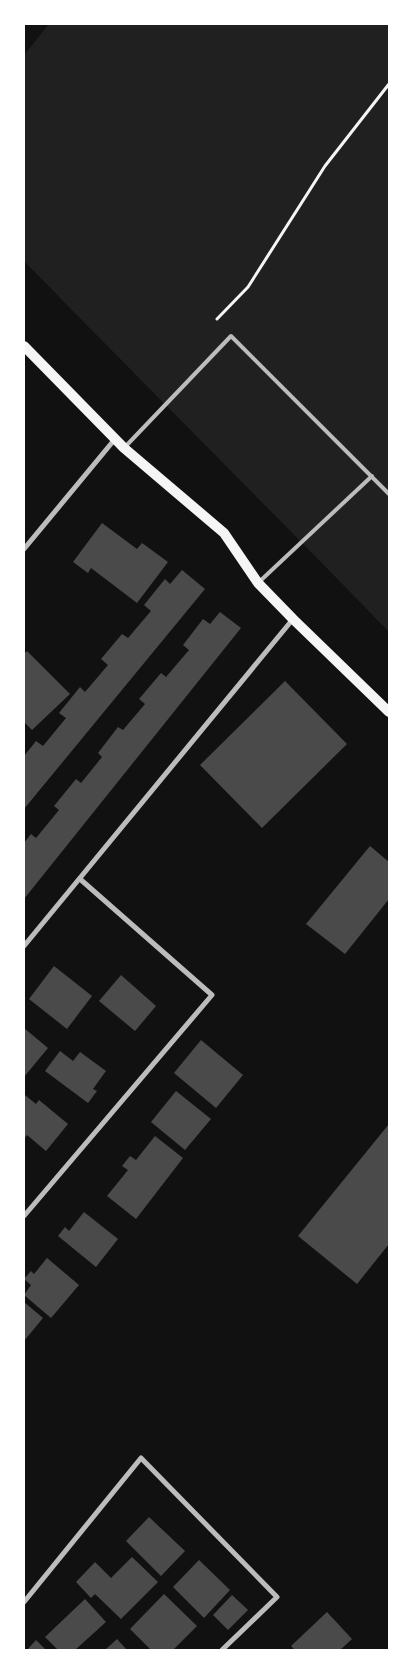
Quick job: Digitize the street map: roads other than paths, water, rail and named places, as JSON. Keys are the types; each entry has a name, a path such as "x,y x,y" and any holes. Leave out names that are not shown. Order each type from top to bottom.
{"main road":[{"path":"24,346 124,448 224,533 258,583 389,712"}],"street":[{"path":"24,549 115,438"},
{"path":"24,946 293,619"},
{"path":"24,1216 212,995 80,879"},
{"path":"24,1602 141,1458 277,1596 222,1650"}],"lane":[{"path":"124,448 231,336 389,494"},
{"path":"258,583 372,476"}]}
